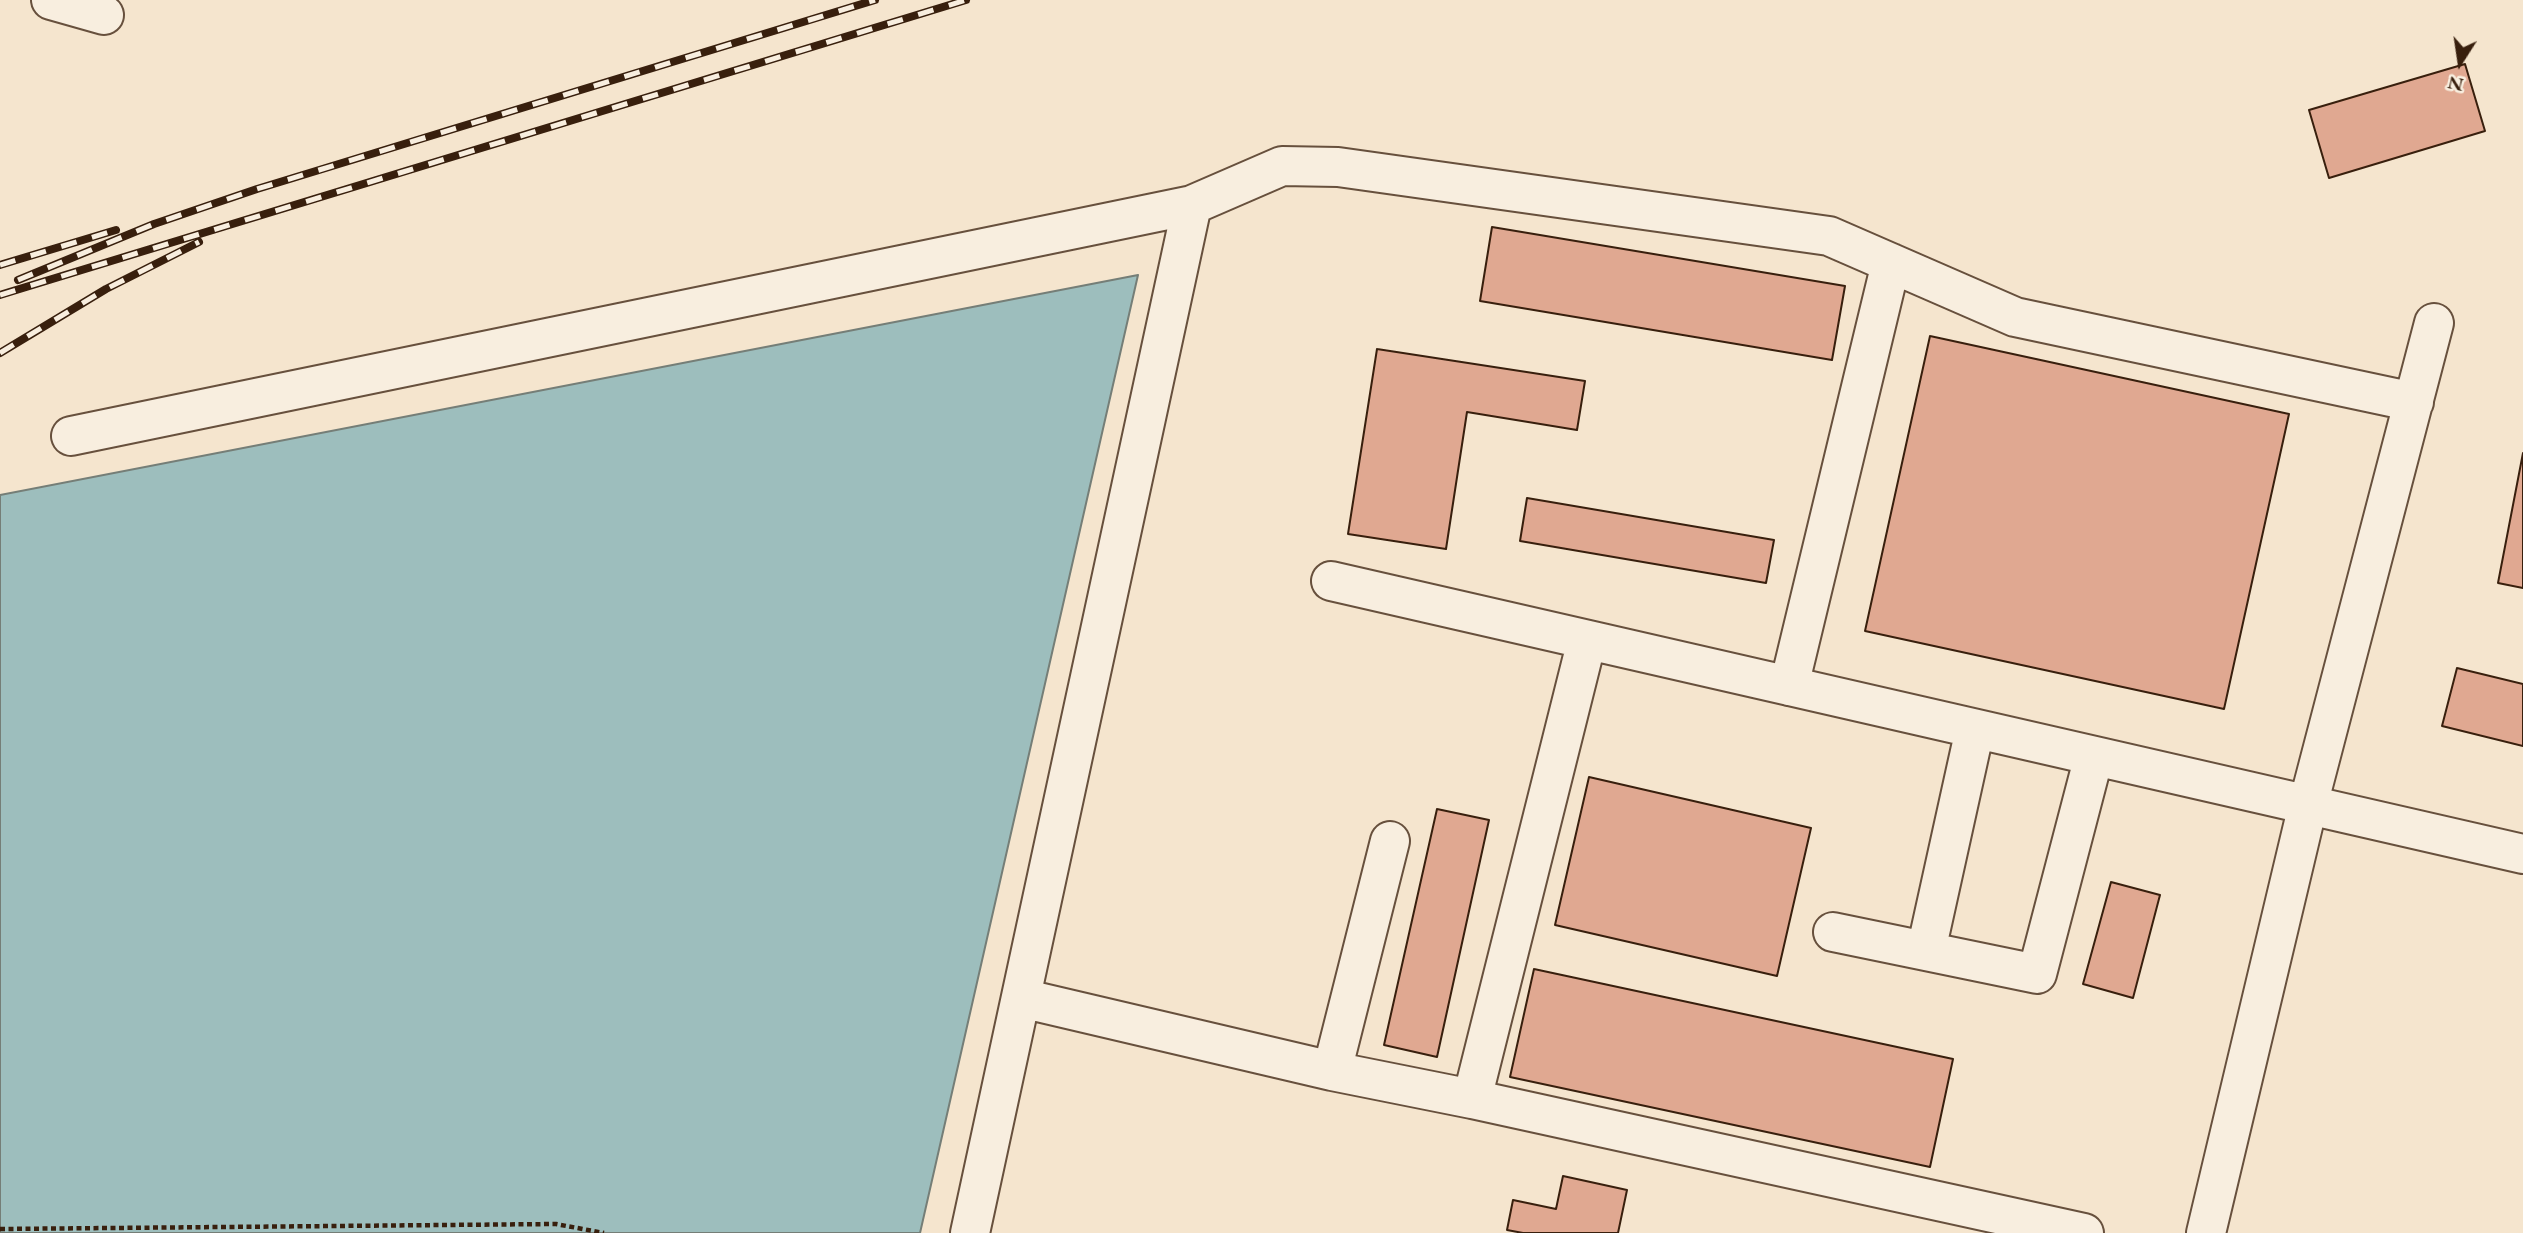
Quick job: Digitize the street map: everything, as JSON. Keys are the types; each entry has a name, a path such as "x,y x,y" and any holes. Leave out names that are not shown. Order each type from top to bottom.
{"lane":[{"path":"51,0 104,15"},
{"path":"71,436 1192,205 1282,166 1338,167 1829,236 2015,317 2414,402"},
{"path":"970,1233 1192,205"},
{"path":"1790,686 1891,264"},
{"path":"2206,1233 2308,805 2434,323"},
{"path":"1331,581 2523,854"},
{"path":"1472,1100 1587,640"},
{"path":"1926,951 1975,729"},
{"path":"1833,932 2037,974 2094,756"},
{"path":"1332,1071 1390,841"},
{"path":"1021,998 1332,1071 2084,1233"}],"path":[{"path":"0,1229 556,1224 604,1233"}],"water":[{"path":"1138,275 920,1233 0,1233 0,495"}],"building":[{"path":"2465,64 2485,131 2329,178 2309,110"},
{"path":"1492,227 1845,286 1832,360 1480,301"},
{"path":"1930,336 2289,414 2224,709 1865,631"},
{"path":"1377,349 1585,381 1577,430 1467,412 1446,549 1348,534"},
{"path":"2523,453 2523,588 2498,583"},
{"path":"1527,498 1774,540 1766,583 1520,541"},
{"path":"2457,668 2523,684 2523,746 2442,726"},
{"path":"1589,777 1811,828 1777,976 1555,925"},
{"path":"1437,809 1489,820 1437,1057 1384,1045"},
{"path":"2111,882 2160,895 2133,998 2083,984"},
{"path":"1534,969 1953,1059 1930,1167 1510,1077"},
{"path":"1563,1176 1627,1190 1618,1233 1523,1233 1507,1230 1513,1200 1556,1209"}],"railway":[{"path":"18,280 154,224 257,189 875,0"},
{"path":"0,295 966,0"},
{"path":"0,265 116,230"},
{"path":"0,353 106,289 199,242"}]}
